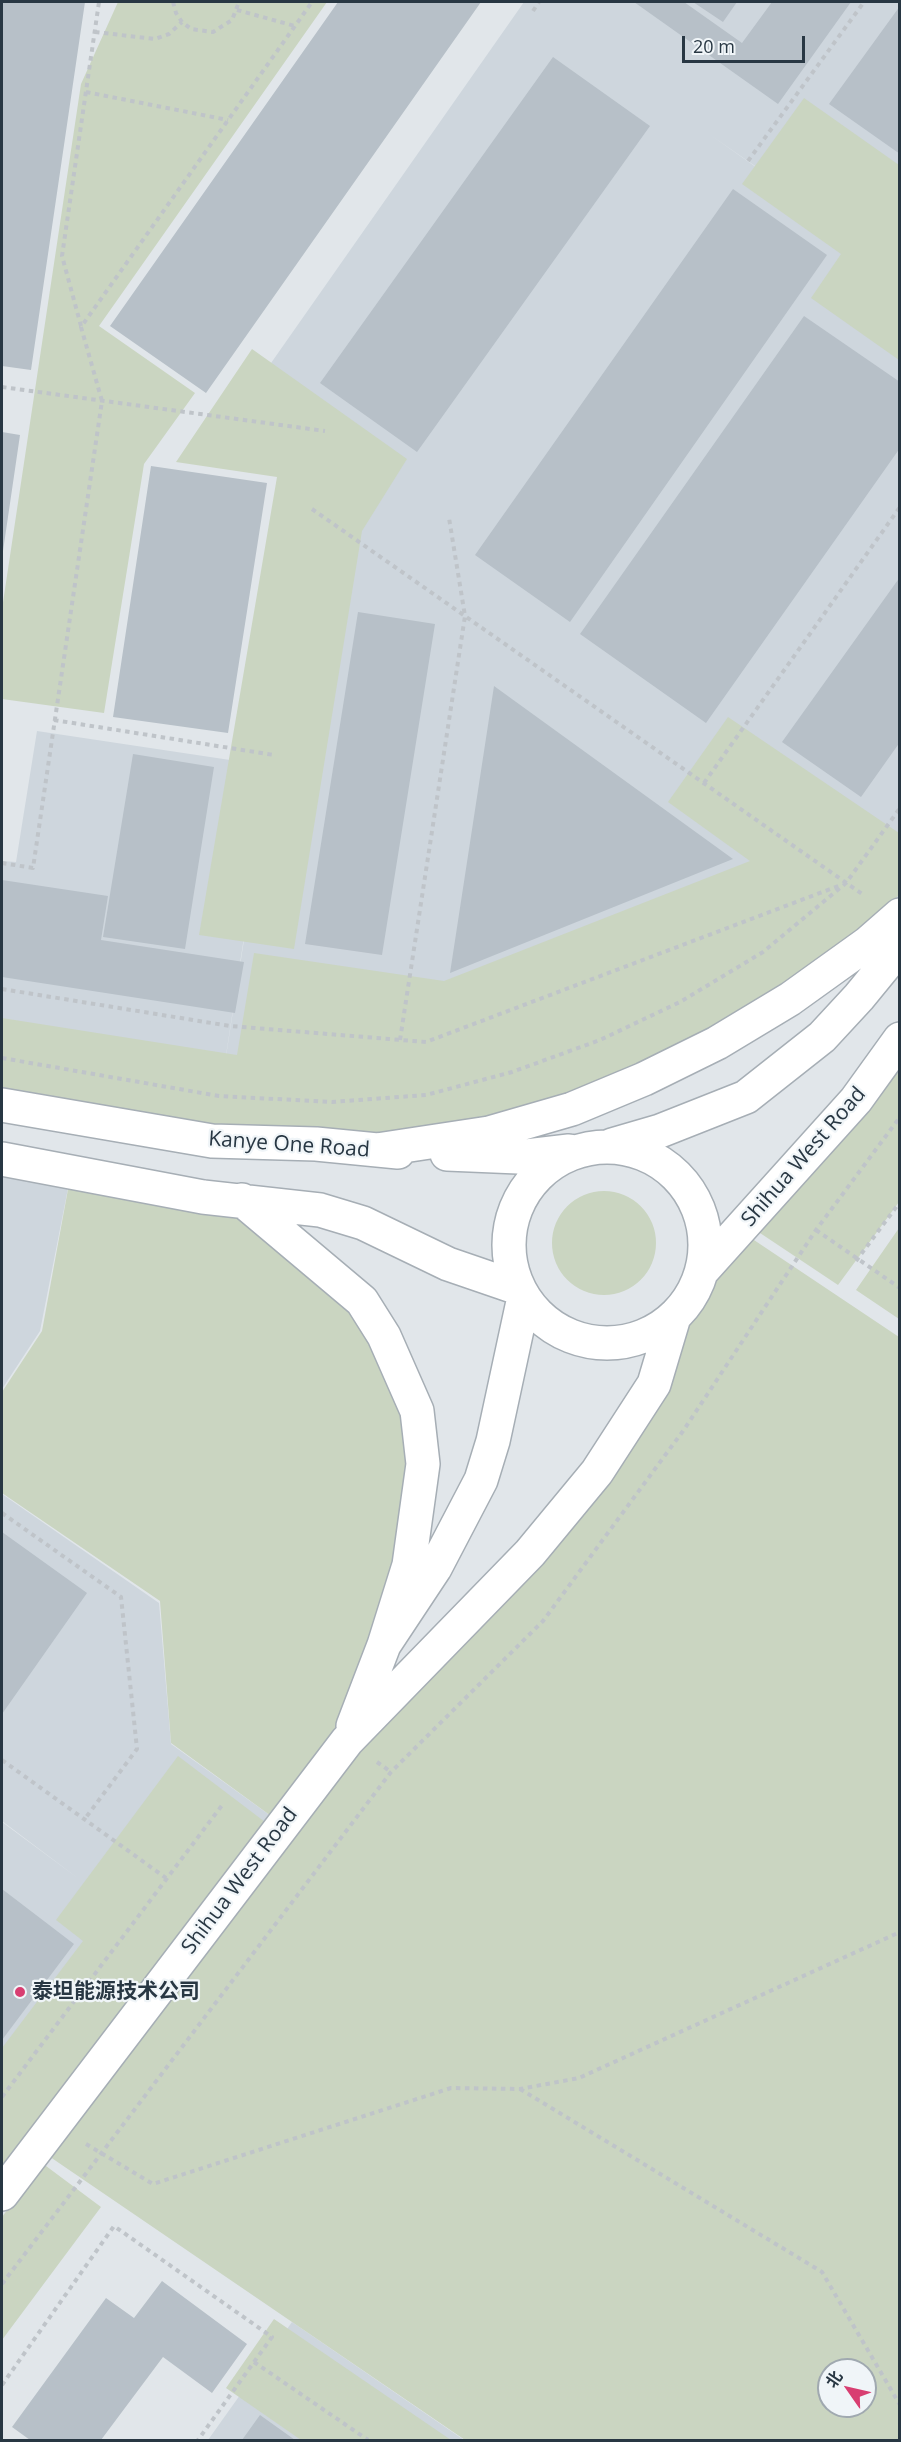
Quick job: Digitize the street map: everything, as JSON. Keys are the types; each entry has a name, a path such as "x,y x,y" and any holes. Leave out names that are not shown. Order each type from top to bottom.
{"main road":[{"path":"610,1146 639,1151 665,1164 686,1185 700,1211 706,1240 703,1270 691,1297 674,1317 644,1336 628,1342 601,1344 575,1340 552,1328 532,1311 521,1293 509,1262 509,1233 516,1206 531,1182 552,1163 578,1150 610,1146 660,1131 746,1097 822,1037 859,997 898,927"},
{"path":"377,1150 489,1133 572,1109 644,1079 717,1043 790,999 868,943 898,927"},
{"name":"Shihua West Road","path":"703,1270 856,1100 900,1039"},
{"name":"Kanye One Road","path":"2,1105 212,1141 316,1144 377,1150 518,1157 578,1150"},
{"path":"2,1159 203,1197 320,1210 352,1220 448,1264 521,1293"},
{"path":"242,1200 362,1301 384,1336 417,1411 423,1464 409,1565 384,1645"},
{"name":"Shihua West Road","path":"347,1741 384,1645 435,1568 481,1480 493,1441 521,1293"},
{"name":"Shihua West Road","path":"2,2194 347,1741 530,1553 597,1472 654,1384 674,1317"}],"path":[{"path":"2,863 33,868 102,401 62,256 99,2"},
{"path":"173,2 176,13 191,29 213,32 232,20 239,2"},
{"path":"81,327 312,2"},
{"path":"533,11 539,2"},
{"path":"748,161 864,2"},
{"path":"237,10 295,26"},
{"path":"95,32 154,39 169,34 182,22"},
{"path":"86,92 228,120"},
{"path":"2,387 325,431"},
{"path":"704,783 900,507"},
{"path":"312,510 846,883 898,927"},
{"path":"400,1040 465,616 449,518"},
{"path":"54,720 274,755"},
{"path":"2,1058 219,1096 332,1102 426,1095 523,1068 600,1040 680,1002 763,952 846,883 900,808"},
{"path":"2,989 230,1026 426,1042 846,883"},
{"path":"2,2284 392,1772 543,1621 683,1431 816,1230 900,1117"},
{"path":"856,1261 900,1202"},
{"path":"816,1230 856,1261 900,1288"},
{"path":"2,1514 121,1597 137,1749 84,1820"},
{"path":"2,1760 166,1878"},
{"path":"2,2097 223,1804"},
{"path":"54,2125 153,2184 451,2088 520,2089 579,2078 900,1932"},
{"path":"520,2089 822,2272 900,2405"},
{"path":"2,2385 114,2226 272,2337 198,2440"},
{"path":"254,2362 368,2440"}],"shaded area":[{"path":"524,2 899,2 899,266 709,134 899,268 899,914 866,943 790,998 715,1043 644,1078 572,1108 489,1132 377,1150 316,1143 212,1141 2,1105 2,861 16,862 37,731 270,766 214,1134 315,481 229,423"},
{"path":"2,1160 71,1173 40,1331 2,1389"},
{"path":"2,1494 159,1603 171,1744 282,1824 2,2191 2,1822 79,1879 2,1821"},
{"path":"292,2322 464,2440 208,2440"}],"green space":[{"path":"118,2 327,2 99,326 195,393 144,464 104,713 2,699 2,609 81,84"},
{"path":"804,98 899,165 899,360 811,298 841,254 742,184"},
{"path":"252,349 407,459 362,531 294,949 199,935 277,477 176,462"},
{"path":"728,717 899,833 899,895 857,931 775,991 717,1029 566,1097 485,1118 378,1135 236,1128 2,1087 2,1018 237,1055 254,953 444,981 750,861 668,802"},
{"path":"899,1032 899,1202 838,1285 754,1229"},
{"path":"71,1173 242,1201 361,1302 421,1464 346,1740 282,1824 171,1743 160,1601 2,1493 2,1392 42,1331"},
{"path":"604,1191 624,1195 641,1206 652,1223 656,1243 652,1263 641,1280 624,1291 604,1295 584,1291 567,1280 556,1263 552,1243 556,1223 567,1206 584,1195"},
{"path":"899,1228 900,1319 856,1290"},
{"path":"739,1230 899,1337 899,2440 465,2440 37,2148 347,1741 598,1474 675,1318 691,1297 703,1270"},
{"path":"178,1756 269,1825 2,2178 2,2048 83,1941 56,1920"},
{"path":"42,2163 101,2207 2,2340 2,2217"},
{"path":"274,2319 451,2440 301,2440 226,2388"}],"building":[{"path":"2,2 85,2 31,370 2,366"},
{"path":"338,2 481,2 206,393 110,326"},
{"path":"634,2 684,2 742,43 772,2 851,2 778,104"},
{"path":"693,2 737,2 723,22"},
{"path":"900,6 900,154 829,104"},
{"path":"553,57 650,126 417,452 320,383"},
{"path":"733,189 827,255 570,622 475,555"},
{"path":"804,316 900,382 900,448 706,723 580,634"},
{"path":"2,432 20,435 3,551 2,551"},
{"path":"151,466 267,483 228,733 113,717"},
{"path":"900,577 900,742 861,797 782,742"},
{"path":"358,612 435,624 382,955 305,944"},
{"path":"494,686 733,859 450,973"},
{"path":"133,754 214,767 185,949 103,937"},
{"path":"2,880 108,896 101,940 244,962 235,1013 2,977"},
{"path":"2,1532 87,1593 2,1714"},
{"name":"泰坦能源技术公司","path":"2,1889 74,1944 2,2040"},
{"path":"162,2281 247,2344 212,2393 163,2357 101,2440 30,2440 12,2427 106,2298 134,2318"},
{"path":"260,2415 295,2440 242,2440"}],"place":[{"name":"泰坦能源技术公司","path":"20,1992"}]}
